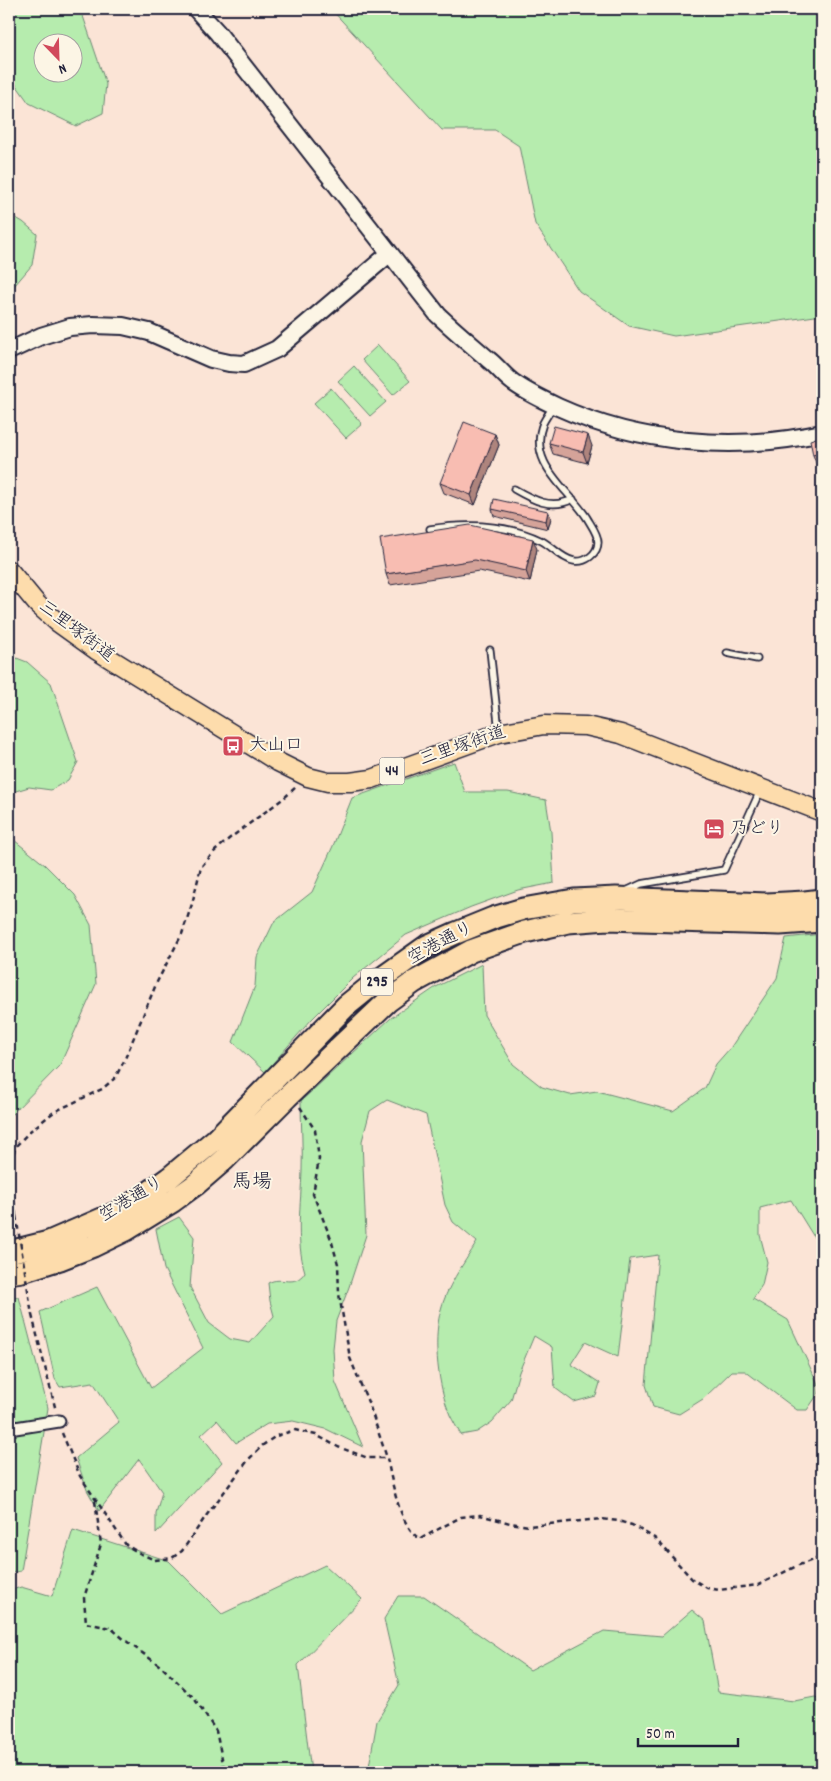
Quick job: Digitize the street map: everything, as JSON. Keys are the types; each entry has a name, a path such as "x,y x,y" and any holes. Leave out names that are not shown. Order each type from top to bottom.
{"highway":[{"name":"空港通り","path":"9,1252 49,1242 116,1213 169,1178 216,1139 346,1006 372,985 428,946 493,918 523,909 574,900 616,898 767,904 822,900"},
{"name":"空港通り","path":"9,1274 60,1259 93,1246 126,1230 167,1205 195,1185 225,1159 286,1097 388,1001 414,982 464,954 498,941 568,922 607,919 755,924 822,921"}],"main road":[{"name":"三里塚街道","path":"9,570 36,604 57,622 96,650 278,762 308,777 328,782 372,779 499,733 544,724 586,726 621,734 822,812"}],"street":[{"path":"196,9 223,39 438,315 514,383 572,413 614,427 680,441 716,443 756,442 797,439 822,433"},
{"path":"9,351 41,336 70,327 93,325 123,326 149,332 211,359 244,364 277,349 389,254"},
{"path":"9,1429 59,1421"}],"lane":[{"path":"430,529 455,525 498,527 522,533 544,542 557,553 574,561 586,560 594,554 598,543 594,528 573,499 546,468 541,453 540,440 543,424 554,405"},
{"path":"514,489 530,499 548,504 562,504 573,499"},
{"path":"490,650 499,733"},
{"path":"727,653 757,659"},
{"path":"616,898 630,888 641,884 724,870 761,789"}],"path":[{"path":"308,777 284,798 230,838 215,851 202,867 182,934 157,982 115,1078 102,1089 54,1112 30,1131 16,1146 9,1166 32,1315 63,1438 73,1462 95,1500 126,1545 140,1554 155,1560 172,1558 182,1551 249,1459 276,1436 295,1430 316,1435 338,1447 368,1458 387,1458"},
{"path":"286,1097 302,1110 316,1130 319,1159 313,1194 331,1239 338,1264 339,1294 350,1358 370,1407 387,1458 393,1487 412,1534 420,1540 461,1517 480,1515 529,1526 601,1520 618,1521 632,1525 656,1539 692,1580 707,1588 720,1590 758,1585 816,1559 822,1554"},
{"path":"95,1500 101,1544 84,1598 86,1622 111,1628 163,1668 194,1698 216,1731 225,1772"}],"green space":[{"path":"9,9 73,9 83,16 106,84 103,113 76,126 29,103 9,75"},
{"path":"331,9 822,9 822,315 674,336 629,326 579,291 535,224 519,146 495,130 442,130"},
{"path":"9,214 23,222 37,234 32,265 9,292"},
{"path":"378,345 410,381 393,395 362,360"},
{"path":"354,366 386,402 370,416 338,381"},
{"path":"331,388 362,424 346,438 314,403"},
{"path":"9,655 27,662 51,683 78,762 68,780 51,790 29,787 9,793"},
{"path":"454,762 465,792 508,792 546,800 551,832 554,883 518,890 471,907 406,935 353,978 312,1019 265,1072 233,1042 255,986 257,957 274,922 312,892 352,798"},
{"path":"9,836 45,865 75,895 91,925 96,984 60,1065 9,1117"},
{"path":"822,934 822,1250 791,1200 760,1208 760,1235 767,1262 762,1285 753,1299 788,1320 817,1382 818,1394 807,1410 797,1410 745,1371 732,1371 703,1399 679,1414 653,1407 646,1385 658,1255 630,1259 618,1357 585,1342 571,1364 600,1383 596,1396 574,1402 555,1388 552,1347 534,1336 519,1372 511,1400 492,1422 477,1432 461,1435 450,1415 442,1391 437,1351 438,1325 446,1294 477,1242 453,1222 445,1205 426,1115 387,1100 370,1111 362,1141 366,1235 336,1321 333,1349 335,1381 363,1447 326,1429 293,1421 267,1424 236,1443 217,1420 201,1435 222,1462 156,1534 156,1513 162,1492 139,1459 99,1511 87,1490 76,1458 119,1422 93,1382 60,1387 55,1379 40,1312 97,1287 151,1388 203,1348 164,1269 156,1229 179,1217 194,1237 190,1287 209,1323 230,1339 250,1343 274,1316 268,1283 278,1280 297,1280 305,1272 299,1234 302,1162 301,1101 391,1018 436,987 482,964 484,1015 513,1064 542,1087 570,1095 597,1091 673,1111 705,1088 716,1064 731,1047 777,978 786,938"},
{"path":"9,1296 19,1297 48,1408 21,1571 9,1573"},
{"path":"73,1530 169,1561 222,1614 325,1565 362,1599 298,1665 311,1772 9,1772 9,1591 21,1587 52,1596"},
{"path":"398,1596 424,1596 530,1670 604,1631 662,1636 692,1610 705,1621 718,1692 794,1701 815,1697 822,1699 822,1772 368,1772 377,1721 399,1685 384,1619"}],"building":[{"path":"464,422 495,434 471,495 440,483"},
{"path":"554,426 588,435 583,452 549,443"},
{"path":"822,436 822,452 813,455 810,440"},
{"path":"494,499 548,511 546,521 492,509"},
{"path":"470,525 533,539 526,571 475,560 386,574 380,539"}],"place":[{"name":"大山口","path":"233,746"},
{"name":"乃どり","path":"714,829"}],"district":[{"name":"馬場","path":"252,1183"}]}
